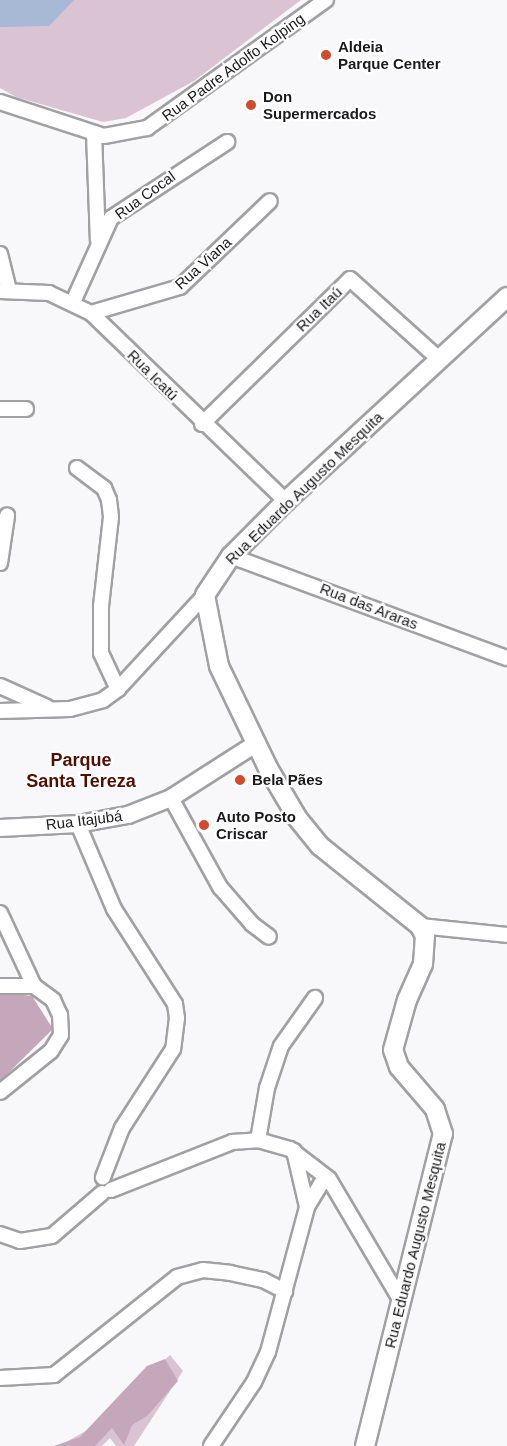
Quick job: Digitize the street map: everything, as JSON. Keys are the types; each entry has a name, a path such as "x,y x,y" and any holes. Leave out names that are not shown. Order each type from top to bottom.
{"main road":[{"name":"Rua Eduardo Augusto Mesquita","path":"205,596 212,580 231,556 286,501 507,297"},
{"path":"205,596 219,666 298,819 320,846 420,926"},
{"name":"Rua Eduardo Augusto Mesquita","path":"365,1446 443,1134 435,1109 399,1067 393,1050 407,1000 423,964 426,949 420,926"}],"street":[{"name":"Rua Padre Adolfo Kolping","path":"0,102 94,133 124,135 147,128 326,0"},
{"path":"94,133 98,242"},
{"name":"Rua Cocal","path":"73,302 98,242 111,218 126,206 227,142"},
{"name":"Rua Viana","path":"91,314 180,287 270,201"},
{"path":"0,254 5,290"},
{"name":"Rua Itaú","path":"202,424 350,279 439,359"},
{"name":"Rua Icatú","path":"5,290 49,293 73,302 91,314 202,424 286,501"},
{"path":"0,410 26,409"},
{"path":"77,468 104,488 109,500 111,517 101,606 101,653 118,689"},
{"path":"0,563 7,516"},
{"name":"Rua das Araras","path":"231,556 507,658"},
{"path":"0,711 87,706 118,689 205,596"},
{"path":"0,686 52,709"},
{"name":"Rua Itajubá","path":"0,828 78,824 128,815 171,798 257,743"},
{"path":"171,798 220,887 252,924 269,936"},
{"path":"78,824 114,909 175,1004 177,1018 173,1049 122,1128 103,1177 111,1180 107,1192"},
{"path":"0,913 34,986 53,1000 60,1015 61,1035 51,1051 0,1092"},
{"path":"420,926 507,935"},
{"path":"0,986 34,986"},
{"path":"258,1140 267,1088 281,1046 315,998"},
{"path":"0,1234 20,1241 52,1236 107,1192 232,1142 258,1140 294,1151 329,1179 400,1299"},
{"path":"294,1151 307,1207"},
{"path":"212,1446 254,1382 268,1352 307,1207 321,1184 329,1179"},
{"path":"0,1378 54,1375 177,1277 203,1270 230,1273 263,1280 285,1291"}],"shaded area":[{"path":"0,0 301,0 194,81 126,118 103,122 16,97 0,88"},
{"path":"0,992 32,996 53,1029 0,1081"},
{"path":"170,1355 183,1371 134,1446 116,1446 110,1438 102,1446 59,1446 98,1424"},
{"path":"165,1359 178,1381 147,1416 132,1425 124,1445 112,1428 95,1446 54,1446 80,1437 147,1366"}],"water":[{"path":"0,0 74,0 49,26 0,27"}],"place":[{"name":"Aldeia Parque Center","path":"326,55"},
{"name":"Don Supermercados","path":"251,105"},
{"name":"Bela Pães","path":"240,780"},
{"name":"Auto Posto Criscar","path":"204,825"}],"district":[{"name":"Parque Santa Tereza","path":"81,771"}]}
